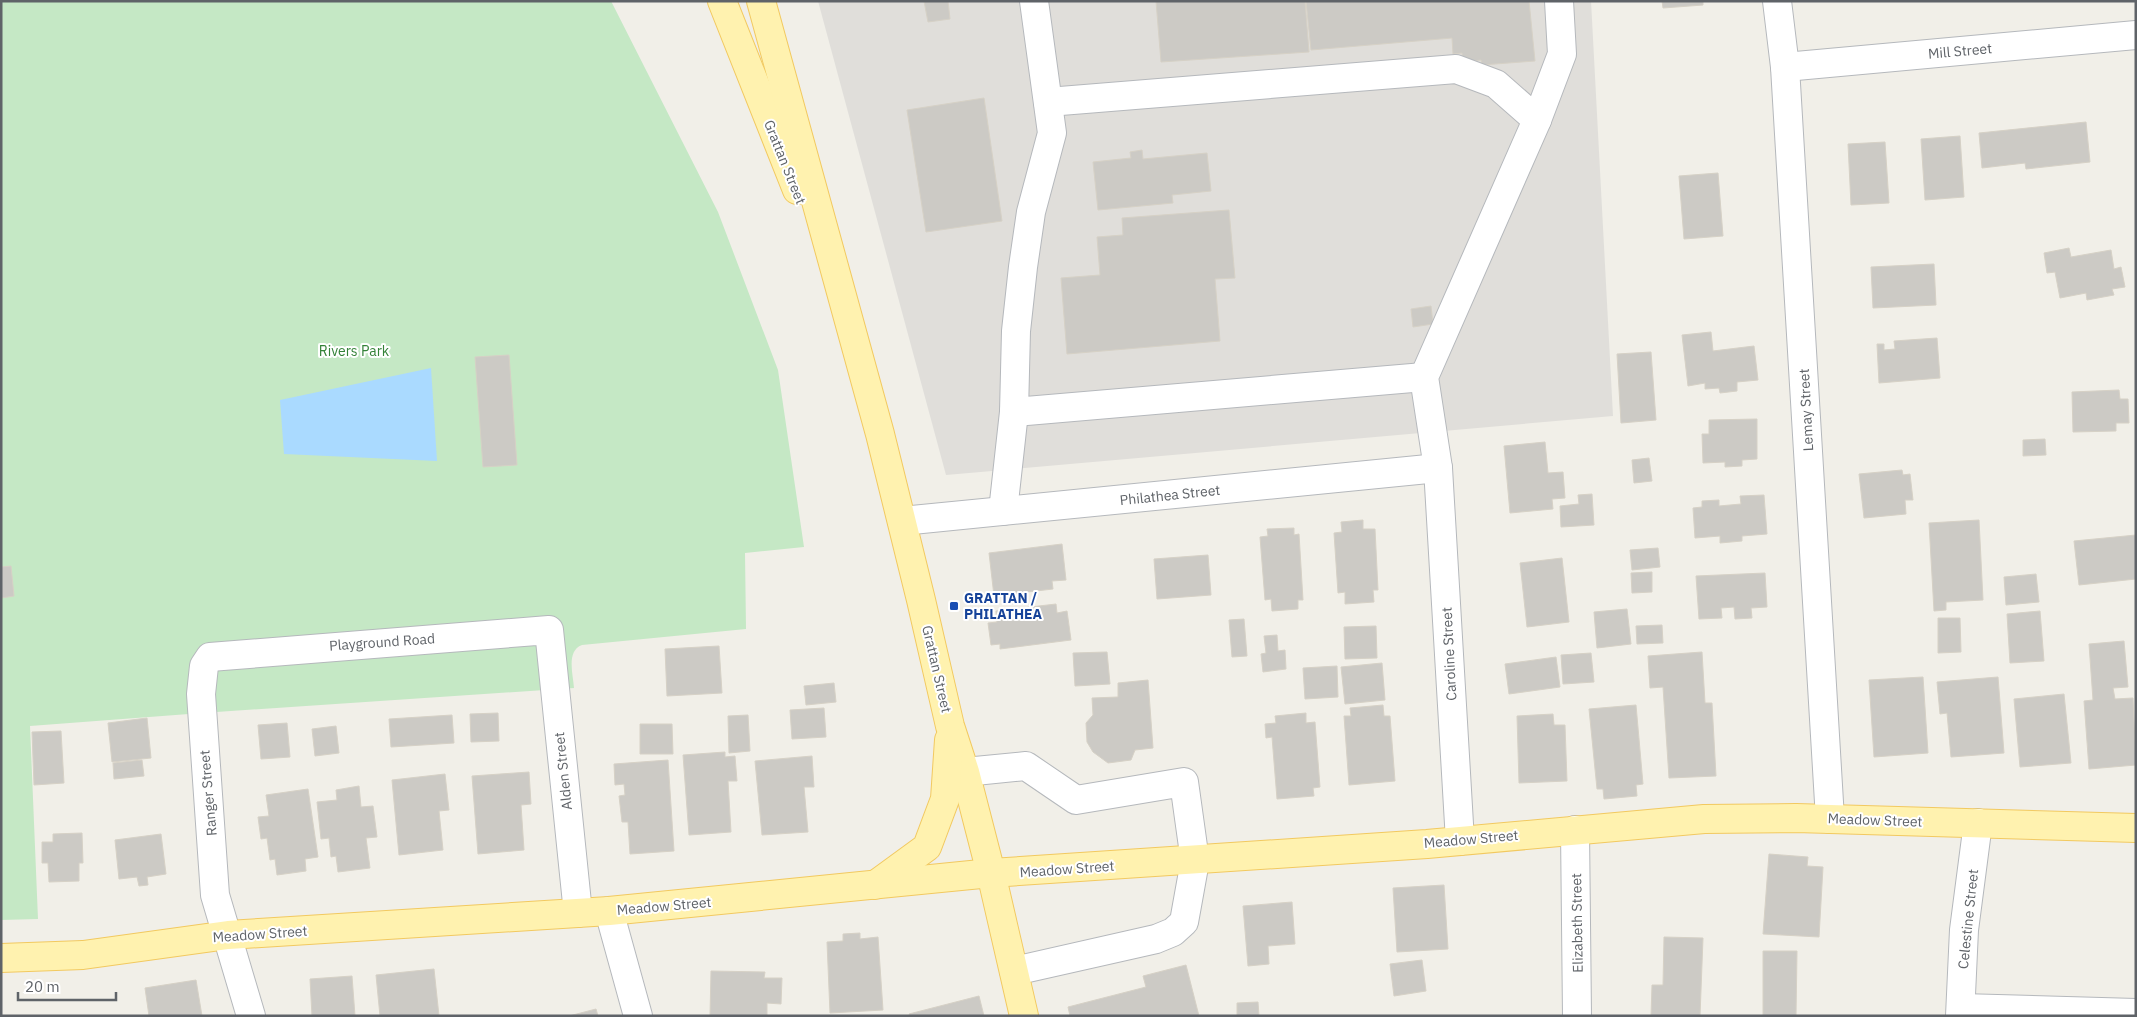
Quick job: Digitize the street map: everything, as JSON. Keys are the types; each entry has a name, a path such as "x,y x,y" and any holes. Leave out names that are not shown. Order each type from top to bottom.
{"main road":[{"name":"Grattan Street","path":"722,1 849,322"},
{"name":"Grattan Street","path":"761,1 902,521 950,726 965,772 991,873 1024,1016"},
{"path":"873,886 926,847 945,799 950,726"},
{"name":"Meadow Street","path":"1,958 83,955 228,935 609,911 991,873 1195,861 1460,841 1704,819 1830,818 2136,828"}],"street":[{"path":"1003,511 1014,412 1016,330 1023,267 1032,212 1052,133 1034,1"},
{"path":"1014,412 1424,377 1537,120 1562,54 1558,1"},
{"name":"Lemay Street","path":"1777,1 1785,67 1830,818"},
{"name":"Mill Street","path":"1785,67 2136,35"},
{"path":"1048,102 1456,69 1496,84 1537,120"},
{"name":"Caroline Street","path":"1424,377 1438,468 1460,841"},
{"name":"Philathea Street","path":"902,521 1438,468"},
{"name":"Playground Road","path":"215,655 549,630"},
{"name":"Alden Street","path":"549,630 578,913"},
{"name":"Ranger Street","path":"215,655 210,657 204,666 202,712 215,895 251,1016"},
{"path":"965,772 1026,766 1076,800 1184,782 1195,861 1184,922 1173,932 1156,939 1014,971"},
{"name":"Celestine Street","path":"1961,1012 1964,930 1978,823"},
{"name":"Elizabeth Street","path":"1575,830 1577,1016"},
{"path":"609,911 638,1016"},
{"path":"1961,1012 2136,1013"}],"shaded area":[{"path":"818,1 1591,1 1613,416 946,475"}],"green space":[{"name":"Rivers Park","path":"1,1 611,1 718,212 778,370 804,547 745,553 746,629 582,645 577,648 572,658 574,688 30,726 38,919 1,920"}],"water":[{"path":"431,368 437,461 284,454 280,400"}],"building":[{"path":"924,1 948,1 950,19 928,22"},
{"path":"1156,1 1305,1 1309,52 1161,62"},
{"path":"1306,1 1529,1 1535,61 1482,65 1481,60 1463,62 1462,53 1453,54 1452,38 1311,50"},
{"path":"1662,1 1703,1 1703,5 1663,8"},
{"path":"984,98 1002,221 926,232 907,110"},
{"path":"2086,122 2090,162 2026,169 2025,163 1982,168 1979,133"},
{"path":"1960,136 1964,197 1925,200 1921,139"},
{"path":"1885,142 1889,203 1851,205 1848,144"},
{"path":"1142,150 1143,159 1207,153 1211,191 1172,195 1173,203 1098,210 1093,162 1131,158 1130,152"},
{"path":"1718,173 1723,236 1684,239 1679,176"},
{"path":"1229,210 1235,278 1215,279 1220,341 1067,354 1061,278 1100,275 1097,237 1123,235 1122,218"},
{"path":"2069,248 2071,257 2111,250 2114,269 2121,267 2125,287 2112,289 2114,295 2087,300 2086,293 2060,298 2055,272 2047,273 2044,253"},
{"path":"1934,264 1936,305 1873,308 1871,267"},
{"path":"1431,306 1433,324 1413,327 1411,309"},
{"path":"1711,332 1713,351 1754,346 1758,380 1737,382 1737,391 1720,393 1719,388 1705,389 1705,383 1688,386 1682,335"},
{"path":"1937,338 1940,378 1879,383 1877,344 1884,344 1884,350 1895,349 1894,341"},
{"path":"1651,352 1656,420 1621,423 1617,354"},
{"path":"509,355 517,465 483,467 475,357"},
{"path":"2119,390 2120,399 2128,399 2129,423 2116,423 2116,431 2073,432 2072,392"},
{"path":"1757,419 1757,459 1742,460 1742,466 1725,467 1725,462 1703,463 1702,434 1709,434 1709,420"},
{"path":"2045,439 2046,455 2023,456 2023,440"},
{"path":"1545,442 1548,473 1563,472 1565,498 1552,499 1553,509 1510,513 1504,446"},
{"path":"1649,458 1652,481 1634,483 1632,460"},
{"path":"1902,470 1903,475 1910,474 1913,500 1905,500 1906,514 1864,518 1859,474"},
{"path":"1592,494 1594,525 1561,527 1560,506 1579,504 1578,495"},
{"path":"1764,495 1767,534 1742,536 1742,541 1720,543 1720,536 1695,538 1693,508 1702,507 1702,501 1719,500 1719,506 1741,504 1740,496"},
{"path":"1363,520 1363,529 1375,529 1378,590 1373,590 1374,602 1345,604 1345,592 1338,593 1334,533 1342,532 1341,522"},
{"path":"1979,520 1983,600 1946,602 1946,610 1934,611 1929,523"},
{"path":"1294,528 1294,535 1299,534 1303,600 1298,600 1298,609 1272,611 1271,599 1265,600 1260,537 1268,536 1267,529"},
{"path":"2136,535 2136,579 2079,585 2074,541"},
{"path":"1062,544 1066,580 1052,581 1053,589 994,596 989,553"},
{"path":"1658,548 1660,567 1632,570 1630,550"},
{"path":"1208,555 1211,595 1157,599 1154,559"},
{"path":"1562,558 1569,622 1527,627 1520,563"},
{"path":"11,566 14,596 1,598 1,567"},
{"path":"1652,572 1652,592 1632,593 1631,573"},
{"path":"1765,573 1767,607 1751,608 1752,618 1735,619 1734,607 1721,608 1722,618 1699,619 1696,576"},
{"path":"2036,574 2039,602 2006,605 2004,577"},
{"path":"1056,604 1057,613 1067,611 1071,640 1000,649 1000,644 991,645 988,623 997,622 996,611"},
{"path":"1627,609 1631,644 1597,648 1594,612"},
{"path":"2040,611 2044,661 2010,663 2007,614"},
{"path":"1938,618 1960,618 1961,652 1938,653"},
{"path":"1244,619 1247,656 1232,657 1229,620"},
{"path":"1662,625 1663,643 1637,644 1636,626"},
{"path":"1376,626 1377,658 1345,659 1344,627"},
{"path":"1277,635 1278,651 1285,650 1286,669 1263,672 1261,654 1266,653 1264,636"},
{"path":"2124,641 2128,687 2113,688 2115,699 2133,698 2136,765 2089,769 2084,701 2093,700 2089,644"},
{"path":"719,646 722,693 667,696 665,649"},
{"path":"1107,652 1110,684 1075,686 1073,653"},
{"path":"1702,652 1705,703 1712,703 1716,776 1669,778 1663,687 1650,688 1648,656"},
{"path":"1591,653 1594,682 1563,684 1561,655"},
{"path":"1556,657 1560,687 1509,694 1505,664"},
{"path":"1382,663 1385,700 1345,704 1341,667"},
{"path":"1337,666 1338,697 1305,699 1303,668"},
{"path":"1923,677 1928,753 1874,757 1869,680"},
{"path":"1998,677 2004,753 1951,757 1947,713 1940,714 1937,682"},
{"path":"1148,680 1153,748 1135,750 1131,760 1108,763 1093,752 1087,742 1086,723 1093,715 1092,698 1118,697 1118,683"},
{"path":"834,683 836,702 806,705 804,686"},
{"path":"2064,694 2071,763 2020,767 2014,699"},
{"path":"1383,705 1384,716 1390,716 1395,781 1349,785 1344,716 1351,716 1350,708"},
{"path":"1636,705 1643,784 1636,785 1637,796 1604,799 1603,789 1597,789 1589,709"},
{"path":"824,708 826,737 792,739 790,710"},
{"path":"498,713 499,741 471,742 470,714"},
{"path":"1306,713 1306,723 1315,722 1320,787 1313,788 1314,796 1277,799 1272,737 1266,738 1265,724 1276,723 1275,716"},
{"path":"1553,714 1554,725 1565,725 1567,781 1519,783 1517,716"},
{"path":"452,715 454,743 391,747 389,719"},
{"path":"748,715 750,751 729,753 728,716"},
{"path":"147,718 151,758 112,762 108,723"},
{"path":"287,723 290,757 261,759 258,725"},
{"path":"640,724 672,724 673,754 640,754"},
{"path":"336,726 339,753 315,756 312,729"},
{"path":"61,731 64,783 34,785 32,732"},
{"path":"725,752 725,757 735,756 737,781 728,781 731,832 689,835 683,755"},
{"path":"812,756 814,787 804,787 808,832 762,835 755,761"},
{"path":"142,760 144,776 114,779 113,763"},
{"path":"668,760 674,851 630,854 628,822 622,822 619,796 625,795 624,784 615,785 614,764"},
{"path":"529,772 531,804 521,805 524,850 478,854 472,776"},
{"path":"445,774 449,810 439,811 443,850 399,855 392,780"},
{"path":"359,786 361,807 373,806 377,837 366,838 370,868 338,872 336,856 331,857 329,838 321,839 317,802 337,800 336,790"},
{"path":"308,789 318,857 305,859 306,871 277,875 275,859 270,860 267,838 261,839 258,817 269,816 266,795"},
{"path":"82,833 83,863 79,863 79,881 49,882 48,863 42,863 42,842 53,842 53,834"},
{"path":"161,834 166,874 147,877 148,885 139,886 137,877 119,879 115,840"},
{"path":"1769,854 1808,857 1807,866 1823,867 1819,937 1763,934"},
{"path":"1444,885 1448,949 1397,952 1393,888"},
{"path":"1292,902 1295,944 1268,946 1269,964 1248,966 1243,906"},
{"path":"860,933 860,939 878,937 883,1010 830,1013 827,942 843,941 843,934"},
{"path":"1664,937 1703,938 1700,1016 1651,1016 1652,985 1663,985"},
{"path":"1763,951 1797,951 1796,1016 1763,1016"},
{"path":"1422,960 1426,991 1394,996 1390,964"},
{"path":"1186,965 1199,1016 1070,1016 1068,1007 1146,987 1143,976"},
{"path":"434,969 439,1016 380,1016 376,975"},
{"path":"711,971 765,972 764,978 782,978 781,1004 767,1003 767,1015 710,1016"},
{"path":"352,976 355,1016 312,1016 310,979"},
{"path":"196,980 202,1016 149,1016 145,988"},
{"path":"979,996 984,1016 910,1016 909,1014"},
{"path":"1258,1002 1259,1016 1237,1016 1237,1003"},
{"path":"596,1009 598,1016 569,1016"}],"place":[{"name":"GRATTAN / PHILATHEA","path":"954,606"}]}
